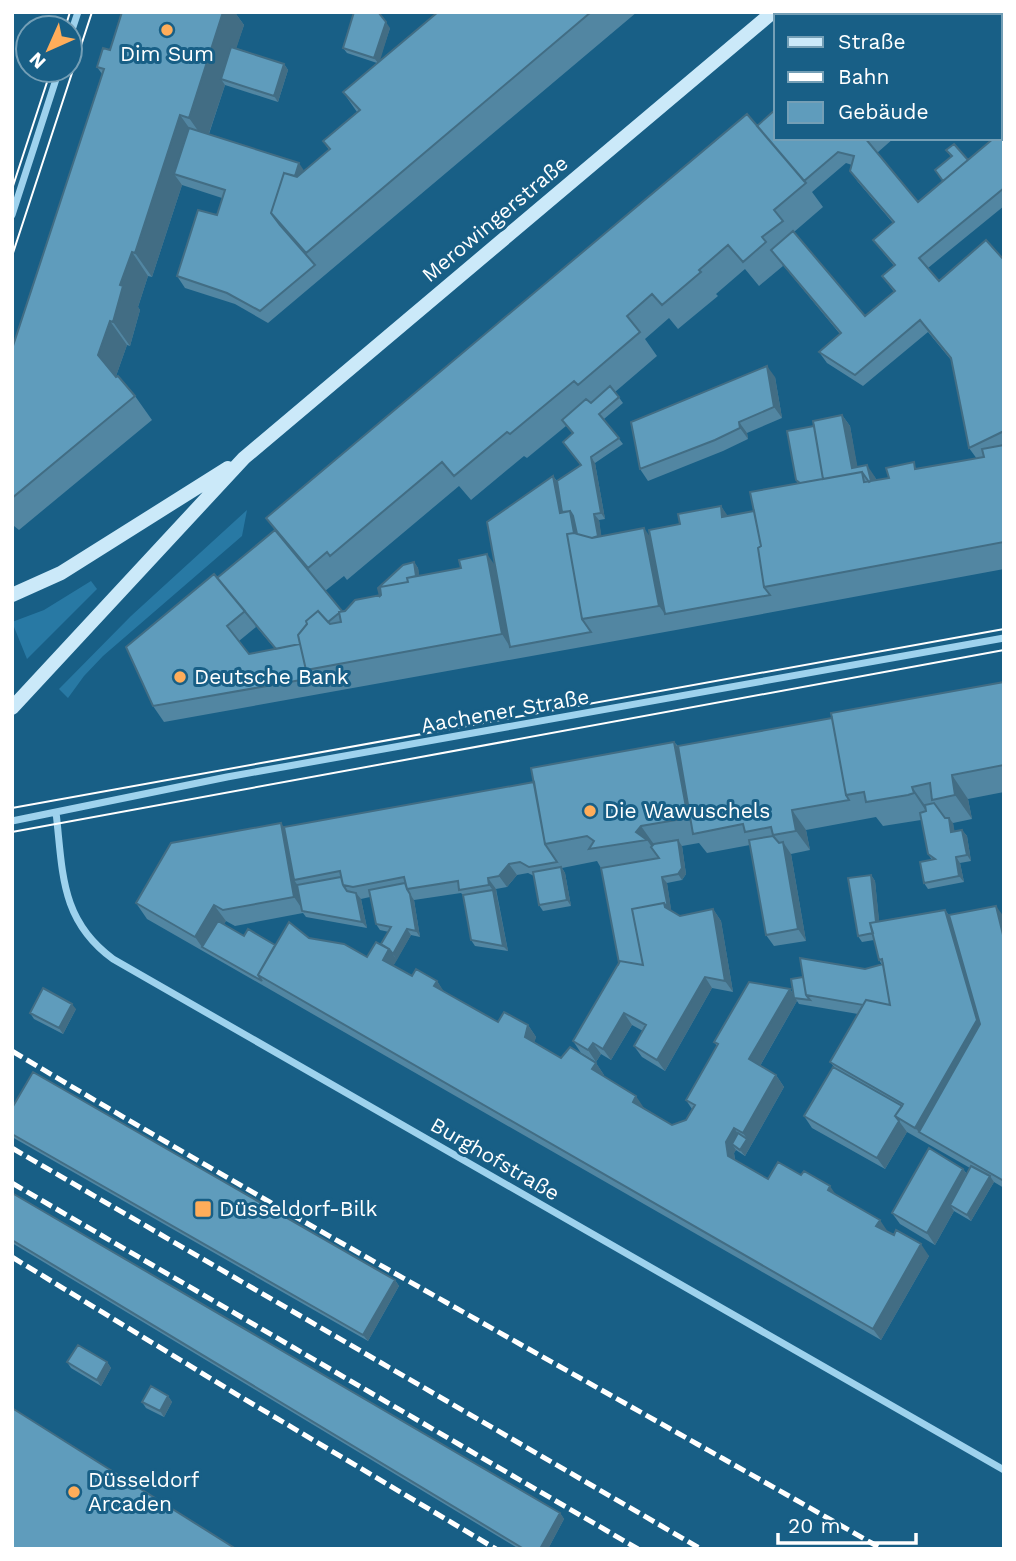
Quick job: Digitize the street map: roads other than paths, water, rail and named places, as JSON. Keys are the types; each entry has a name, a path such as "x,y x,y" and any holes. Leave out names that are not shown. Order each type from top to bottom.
{"main road":[{"name":"Merowingerstraße","path":"12,708 244,458 774,12"},
{"name":"Merowingerstraße","path":"12,595 61,573 244,458"}],"street":[{"path":"12,215 54,84"},
{"name":"Aachener Straße","path":"12,821 239,775 1004,638"},
{"name":"Burghofstraße","path":"56,812 71,910 85,935 113,959 1004,1470"}],"tram line":[{"path":"12,256 92,12"},
{"path":"12,189 46,84"},
{"path":"12,808 1004,629"},
{"path":"12,832 1004,650"}],"railway":[{"path":"12,1051 337,1240 882,1549"},
{"path":"12,1148 701,1549"},
{"path":"12,1183 638,1549"},
{"path":"12,1257 496,1549"}],"place":[{"name":"Dim Sum","path":"167,30"},
{"name":"Deutsche Bank","path":"180,677"},
{"name":"Die Wawuschels","path":"590,811"},
{"name":"Düsseldorf-Bilk","path":"203,1209"},
{"name":"Düsseldorf Arcaden","path":"74,1492"}]}
